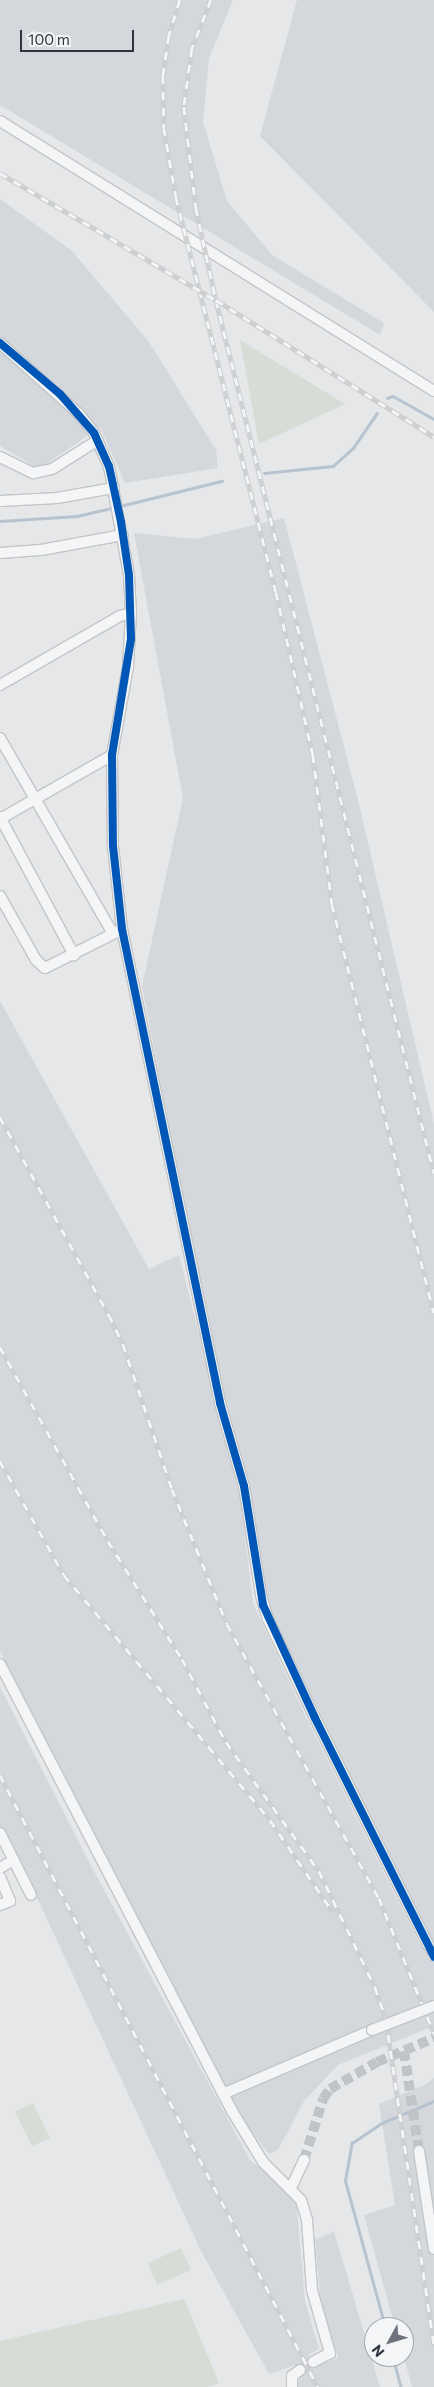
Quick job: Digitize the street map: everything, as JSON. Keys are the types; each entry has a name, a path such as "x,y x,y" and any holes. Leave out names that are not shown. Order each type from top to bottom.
{"street":[{"path":"0,121 434,391"},
{"path":"0,343 60,394 98,440 114,492 123,535 131,613 128,667 112,755 113,846 117,931 220,1403 244,1486 263,1605 314,1718 428,1945"},
{"path":"0,457 34,473 52,469 98,440"},
{"path":"0,502 114,492"},
{"path":"0,553 42,550 123,535"},
{"path":"0,685 120,616 131,613"},
{"path":"0,738 117,931"},
{"path":"74,955 0,818 112,755"},
{"path":"0,896 36,960 45,968 74,955 117,931"},
{"path":"0,1664 223,2094 263,2162 301,2200 306,2220 312,2290 330,2353 313,2362"},
{"path":"0,1832 4,1850 14,1860 32,1895"},
{"path":"0,1868 14,1860"},
{"path":"0,1906 10,1901 1,1883"},
{"path":"223,2094 372,2030 434,2006"},
{"path":"420,2151 434,2249"},
{"path":"291,2188 304,2160"},
{"path":"292,2387 292,2376 300,2370"}],"shaded area":[{"path":"0,0 233,0 209,58 203,122 227,201 272,255 384,323 380,335 0,105"},
{"path":"297,0 434,0 434,312 260,136"},
{"path":"0,199 72,251 149,342 216,450 218,468 125,483 100,427 39,469 0,446"},
{"path":"240,340 345,404 259,444"},
{"path":"284,518 358,800 434,1124 434,2026 338,2065 304,2101 278,2150 269,2154 244,2122 0,1651 0,1001 149,1269 179,1255 241,1501 253,1603 302,1709 420,1945 433,1942 397,1874 267,1603 218,1386 142,986 183,798 134,533 195,539"},
{"path":"0,1687 89,1862 250,2160 296,2198 305,2301 319,2349 308,2355 315,2367 338,2358 321,2305 315,2240 334,2231 364,2333 364,2367 374,2367 380,2387 296,2387 295,2384 302,2377 295,2365 269,2374 201,2251 40,1904 0,1827"},
{"path":"434,2078 434,2387 412,2387 407,2367 414,2367 414,2317 392,2317 364,2215 395,2205 379,2104 426,2084"},
{"path":"33,2103 50,2138 32,2146 15,2112"},
{"path":"181,2248 191,2270 157,2285 148,2263"},
{"path":"184,2299 219,2383 208,2387 0,2387 0,2341"}],"waterway":[{"path":"387,398 393,396 434,419"},
{"path":"264,473 333,466 353,448 377,413"},
{"path":"120,506 222,481"},
{"path":"0,521 77,516 115,507"},
{"path":"382,2317 345,2181 352,2143 382,2123 434,2101"},
{"path":"396,2367 401,2387"}],"tunnel":[{"path":"428,1945 434,1957"},
{"path":"304,2160 323,2099 330,2089 377,2062 434,2038"},
{"path":"404,2051 419,2151"},
{"path":"300,2370 313,2362"}],"railway":[{"path":"180,0 169,36 163,76 164,128 176,197 276,592 313,755 332,904 434,1312"},
{"path":"211,0 192,49 184,107 196,208 216,300 434,1173"},
{"path":"0,173 216,300 434,437"},
{"path":"0,1117 109,1315 123,1344 172,1489 227,1624 379,1898 434,2033"},
{"path":"0,1347 108,1541 182,1659 226,1742 319,1871 375,1987 386,2019 434,2346"},
{"path":"0,1461 64,1575 270,1820 333,1912"},
{"path":"0,1775 318,2387"}],"cycle path":[{"path":"0,343 60,394 94,433 109,466 121,522 129,575 131,639 112,755 113,846 122,929 220,1403 244,1486 263,1605 315,1718 434,1957"}]}
